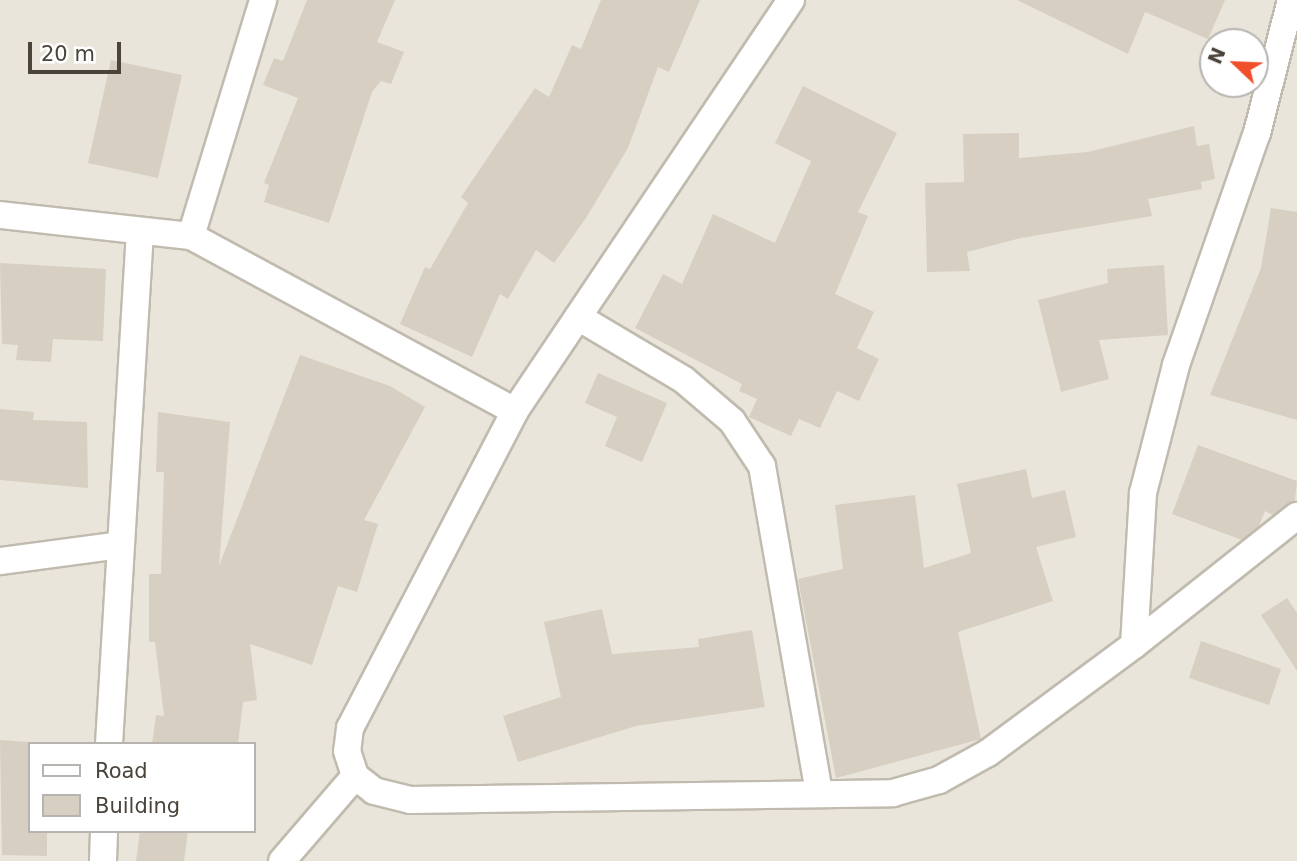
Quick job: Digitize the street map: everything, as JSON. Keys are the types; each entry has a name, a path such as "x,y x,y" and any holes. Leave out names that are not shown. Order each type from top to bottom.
{"street":[{"path":"191,236 263,0"},
{"path":"791,0 515,411 350,728 347,751 355,776 374,790 410,800 893,793 939,780 988,753 1134,645 1297,516"},
{"path":"1134,645 1143,493 1176,365 1257,133 1291,0"},
{"path":"0,215 191,236 515,411"},
{"path":"109,742 140,231"},
{"path":"578,317 684,380 732,421 762,466 819,793"},
{"path":"0,561 120,545"},
{"path":"282,861 355,776"},
{"path":"103,861 104,833"}],"shaded area":[{"path":"0,0 1297,0 1297,861 0,861"}],"building":[{"path":"307,0 395,0 377,42 404,52 391,84 381,81 372,92 329,223 264,202 269,185 264,183 298,98 263,85 274,58 283,61"},
{"path":"601,0 700,0 669,72 658,67 628,148 586,218 554,263 536,250 508,299 500,294 472,357 400,324 425,267 430,269 468,203 461,197 535,88 549,97 572,45 581,49"},
{"path":"1017,0 1225,0 1213,28 1199,28 1199,35 1145,12 1128,54"},
{"path":"111,60 182,75 158,178 88,163"},
{"path":"803,86 897,133 858,212 868,216 835,294 874,312 857,348 879,359 859,401 837,391 820,428 799,419 791,436 749,417 757,399 739,391 742,384 635,328 663,274 682,284 713,214 775,243 811,161 775,143"},
{"path":"1194,126 1197,146 1209,144 1215,179 1201,182 1202,189 1148,199 1152,216 1021,238 967,252 970,271 927,272 925,183 964,182 963,134 1019,133 1019,158 1088,152"},
{"path":"1271,208 1297,212 1297,420 1210,395 1261,268"},
{"path":"0,263 106,269 103,341 53,339 51,362 16,360 18,345 2,344"},
{"path":"1164,265 1168,335 1099,340 1109,379 1061,392 1038,300 1108,283 1107,269"},
{"path":"300,355 390,386 425,407 364,520 378,524 357,592 338,586 312,665 250,644 257,700 243,702 238,742 152,742 156,715 164,716 155,642 149,642 149,574 161,574 164,472 156,472 158,412 230,422 219,566"},
{"path":"598,373 667,403 642,462 605,446 617,417 585,403"},
{"path":"0,409 34,412 33,420 87,422 88,488 0,480"},
{"path":"1198,445 1297,481 1295,500 1273,515 1265,511 1259,526 1242,540 1172,514"},
{"path":"1026,469 1032,498 1065,490 1076,537 1036,547 1053,601 958,632 981,739 836,778 798,579 843,569 835,505 915,495 924,568 971,553 957,484"},
{"path":"1287,598 1297,613 1297,671 1261,615"},
{"path":"602,609 612,654 699,647 698,639 752,630 765,707 636,726 518,762 503,716 561,697 544,622"},
{"path":"1201,641 1281,669 1269,705 1189,678"},
{"path":"0,740 30,742 28,833 47,833 47,856 2,855"},
{"path":"140,833 188,833 184,861 136,861"}]}
